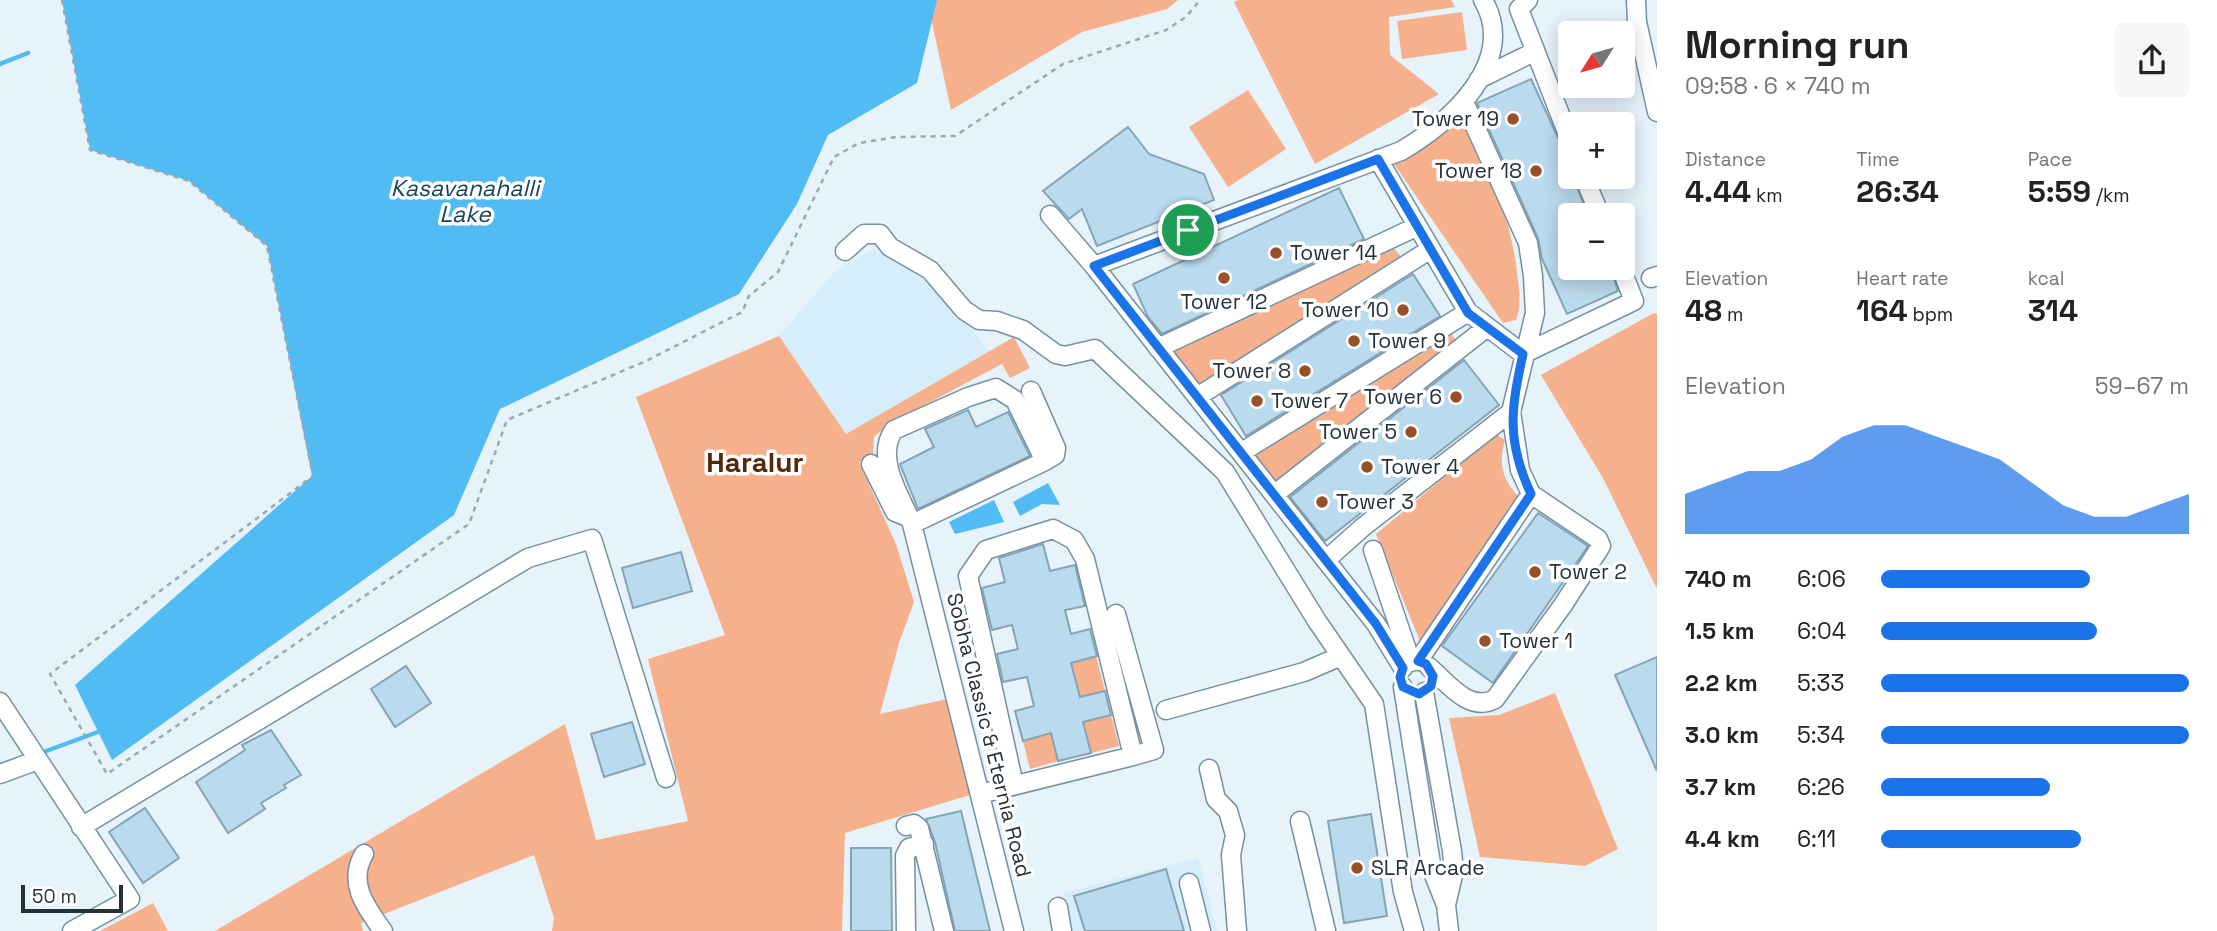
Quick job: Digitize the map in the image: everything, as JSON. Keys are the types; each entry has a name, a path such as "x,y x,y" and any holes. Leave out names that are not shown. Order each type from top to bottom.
{"street":[{"path":"1094,266 1417,142 1445,122 1464,102 1479,79 1494,45 1490,12 1483,0"},
{"path":"1528,0 1519,9 1559,112"},
{"path":"1636,0 1637,22 1656,103"},
{"path":"1479,79 1534,52"},
{"path":"1373,550 1415,664 1472,703 1483,705 1495,699 1563,605 1601,546 1598,539 1531,494 1520,470 1511,412 1535,313 1528,243 1464,102"},
{"path":"1378,159 1468,313 1523,354"},
{"path":"1050,215 1094,266 1376,624 1432,681 1424,692 1415,694 1403,687"},
{"path":"1158,348 1416,227"},
{"path":"845,251 864,233 880,234 890,247 930,270 964,310 979,320 997,321 1023,330 1056,354 1066,356 1095,349 1225,472 1374,704 1403,892 1414,931"},
{"path":"1197,397 1431,249"},
{"path":"1523,354 1634,301 1626,280"},
{"path":"1242,452 1468,313"},
{"path":"1275,494 1486,328"},
{"name":"Sobha Classic & Eternia Road","path":"1014,931 919,550 911,521 886,460 890,436 894,430 968,397 996,388 1015,400 1045,461"},
{"path":"871,464 895,512 911,521 1045,461 1055,456 1056,448 1031,391"},
{"path":"1326,560 1363,527 1511,412"},
{"path":"1449,931 1446,905 1432,870 1400,677 1415,664 1531,494"},
{"path":"1014,785 968,576 986,550 1053,529 1074,540 1085,559 1133,756"},
{"path":"81,827 528,558 592,539 666,778"},
{"path":"980,794 1154,750 1116,614"},
{"path":"1166,710 1304,672 1341,656"},
{"path":"1424,692 1452,851 1454,871 1446,905"},
{"path":"0,702 130,900 72,931"},
{"path":"0,774 36,756"},
{"path":"1209,769 1216,799 1229,814 1235,835 1231,855 1237,931"},
{"path":"1300,821 1326,931"},
{"path":"906,826 917,825 924,844 944,931"},
{"path":"906,931 905,856 909,848 924,844"},
{"path":"364,854 358,864 356,880 359,895 383,931"},
{"path":"1189,883 1201,931"},
{"path":"1058,907 1062,931"}],"path":[{"path":"62,0 90,150 189,181 267,246 313,476 50,674 107,774 469,524 507,420 646,361 743,312 749,296 778,272 834,157 859,143 884,139 955,136 1063,64 1166,30 1186,16 1200,0"}],"shaded area":[{"path":"927,0 1178,0 1167,9 1082,32 951,110"},
{"path":"1451,0 1455,7 1389,17 1390,55 1439,94 1315,164 1234,2"},
{"path":"1462,12 1467,50 1402,59 1397,21"},
{"path":"1248,90 1286,149 1228,187 1189,127"},
{"path":"1460,108 1488,168 1509,229 1519,291 1516,320 1503,323 1394,164 1430,140"},
{"path":"1388,242 1406,262 1199,393 1165,350"},
{"path":"874,249 930,282 990,351 846,434 779,336 835,271"},
{"path":"1654,313 1657,314 1657,589 1603,478 1541,375"},
{"path":"1448,328 1459,346 1276,490 1246,451"},
{"path":"779,336 846,434 1014,337 1030,368 1010,378 1002,364 889,424 874,437 873,455 859,462 896,544 914,602 899,643 880,714 951,698 973,794 845,833 842,931 552,931 554,918 534,855 361,923 363,931 215,931 565,724 596,840 688,821 648,659 725,635 636,397"},
{"path":"1496,434 1505,440 1502,464 1505,478 1520,498 1422,646 1376,534"},
{"path":"1096,656 1105,691 1080,697 1071,663"},
{"path":"1555,693 1618,849 1585,866 1480,857 1449,718 1499,715"},
{"path":"1111,715 1119,746 1091,753 1083,722"},
{"path":"1051,733 1058,761 1030,769 1023,741"},
{"path":"1198,858 1217,931 1073,931 1063,893"},
{"path":"153,903 168,931 100,931"}],"water":[{"name":"Kasavanahalli Lake","path":"62,0 937,0 917,83 828,135 797,204 739,294 500,409 454,515 112,760 75,685 312,476 267,246 189,181 90,150"},
{"path":"1048,483 1060,505 1042,504 1020,516 1013,502"},
{"path":"994,500 1004,522 955,534 949,522"}],"building":[{"path":"1531,79 1558,138 1558,189 1578,189 1583,203 1558,203 1558,280 1614,280 1618,291 1567,314 1542,259 1538,238 1477,103"},
{"path":"1128,127 1149,154 1204,174 1214,200 1097,246 1082,209 1069,219 1043,191"},
{"path":"1339,188 1364,239 1162,334 1148,317 1133,284"},
{"path":"1413,274 1440,316 1246,436 1221,395"},
{"path":"1464,360 1499,405 1325,541 1290,497"},
{"path":"968,410 976,427 1008,412 1030,456 918,509 900,464 934,447 925,429"},
{"name":"Tower 2","path":"1538,513 1588,546 1493,683 1442,646"},
{"path":"1043,544 1050,571 1075,565 1085,606 1065,610 1071,634 1090,629 1097,656 1071,663 1080,697 1105,691 1111,715 1083,722 1091,753 1058,761 1051,733 1023,741 1015,711 1034,706 1027,677 1003,682 997,654 1018,649 1012,625 992,630 982,588 1005,582 999,558"},
{"path":"681,552 692,591 633,608 622,568"},
{"path":"1657,657 1657,771 1615,675"},
{"path":"406,666 431,703 395,727 371,689"},
{"path":"632,722 645,764 604,777 591,734"},
{"path":"271,730 301,775 261,803 265,809 228,833 196,782 245,750 242,745"},
{"path":"145,808 179,858 143,883 109,832"},
{"path":"961,811 990,931 955,931 935,842 926,819"},
{"name":"SLR Arcade","path":"1371,814 1387,916 1344,923 1328,821"},
{"path":"851,848 891,848 892,931 851,931"},
{"path":"1166,869 1184,931 1085,931 1074,896"}],"waterway":[{"path":"0,64 28,53"},
{"path":"38,754 98,732"}],"place":[{"name":"Tower 19","path":"1513,119"},
{"name":"Tower 18","path":"1536,171"},
{"name":"Tower 14","path":"1276,253"},
{"name":"Tower 12","path":"1224,278"},
{"name":"Tower 10","path":"1403,310"},
{"name":"Tower 9","path":"1354,341"},
{"name":"Tower 8","path":"1305,371"},
{"name":"Tower 6","path":"1456,397"},
{"name":"Tower 7","path":"1257,401"},
{"name":"Tower 5","path":"1411,432"},
{"name":"Tower 4","path":"1367,467"},
{"name":"Tower 3","path":"1322,502"},
{"name":"Tower 2","path":"1535,572"},
{"name":"Tower 1","path":"1485,641"},
{"name":"SLR Arcade","path":"1357,868"}],"district":[{"name":"Haralur","path":"755,462"}],"route":[{"path":"1378,159 1468,313 1523,354 1511,412 1520,470 1531,494 1418,661 1429,667 1433,676 1428,690 1419,694 1406,691 1400,677 1403,668 1376,624 1094,266 1188,230 1378,159"}]}
